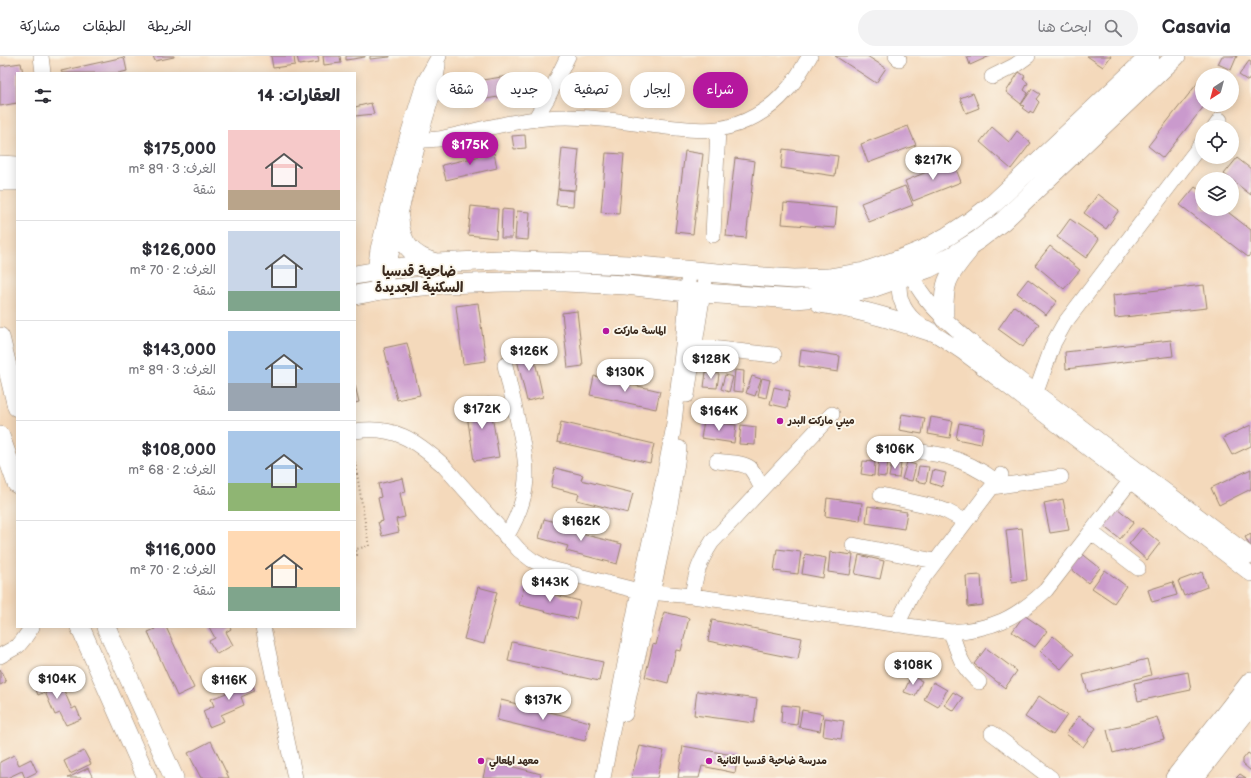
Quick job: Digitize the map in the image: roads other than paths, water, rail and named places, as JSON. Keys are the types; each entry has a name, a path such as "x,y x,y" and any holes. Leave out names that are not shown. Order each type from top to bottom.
{"main road":[{"path":"795,299 832,296 869,289 903,268 923,250 971,221 993,204 1150,56"},
{"path":"356,275 436,263 507,260 620,265 794,279 829,278 864,272 903,268 929,268 978,240 1003,221 1176,56"},
{"path":"0,165 16,166"},
{"path":"0,181 16,181"},
{"path":"399,218 400,232 412,252 419,257 436,263"},
{"path":"944,318 945,286 951,273 978,240"},
{"path":"356,295 382,290 443,284 550,282 626,285 695,292 795,299 829,304 863,311 929,331"},
{"path":"0,337 16,403"},
{"path":"0,436 16,481"},
{"path":"80,628 147,778"},
{"path":"106,628 174,778"},
{"path":"1175,778 1251,681"},
{"path":"1194,778 1250,710"}],"street":[{"path":"41,56 43,72"},
{"path":"535,119 547,99 568,56"},
{"path":"992,78 1028,56"},
{"path":"382,270 399,218 424,83 439,57"},
{"path":"413,139 439,139 535,119 557,117 584,118 681,129 718,129 738,124 756,116 772,105 786,91 806,57"},
{"path":"713,235 718,129"},
{"path":"382,290 382,270 378,249 413,139"},
{"path":"1036,392 1054,342 1064,324 1195,153"},
{"path":"903,268 929,302 944,318 1036,392 1251,574"},
{"path":"903,268 901,300 905,310 912,319 945,340 1134,476 1251,556"},
{"path":"603,778 669,483 698,272"},
{"path":"929,331 944,318"},
{"path":"689,345 774,355"},
{"path":"505,365 525,451 527,466 525,488 520,510 506,537"},
{"path":"692,596 696,572 706,552 719,534 832,414"},
{"path":"356,431 369,429 386,430 400,435 429,453 443,465 519,550 532,560 547,568 645,592 692,596 951,632 972,630 993,625 1030,605 1046,590 1134,476"},
{"path":"918,451 954,459 979,470 996,481 1061,477"},
{"path":"717,461 749,468 762,488"},
{"path":"897,624 910,596 996,481"},
{"path":"881,496 935,507 965,521"},
{"path":"1091,532 1138,568"},
{"path":"853,545 935,561"},
{"path":"611,778 645,592"},
{"path":"0,656 18,646 31,628"},
{"path":"263,628 295,778"},
{"path":"951,632 963,664 967,671 979,682"},
{"path":"1205,778 1250,710"},
{"path":"992,733 1051,778"}],"place":[{"name":"الماسة ماركت","path":"606,331"},
{"name":"ميني ماركت البدر","path":"780,421"},
{"name":"معهد المعالي","path":"481,761"},
{"name":"مدرسة ضاحية قدسيا الثانية","path":"709,761"}],"district":[{"name":"ضاحية قدسيا السكنية الجديدة","path":"419,280"}]}
